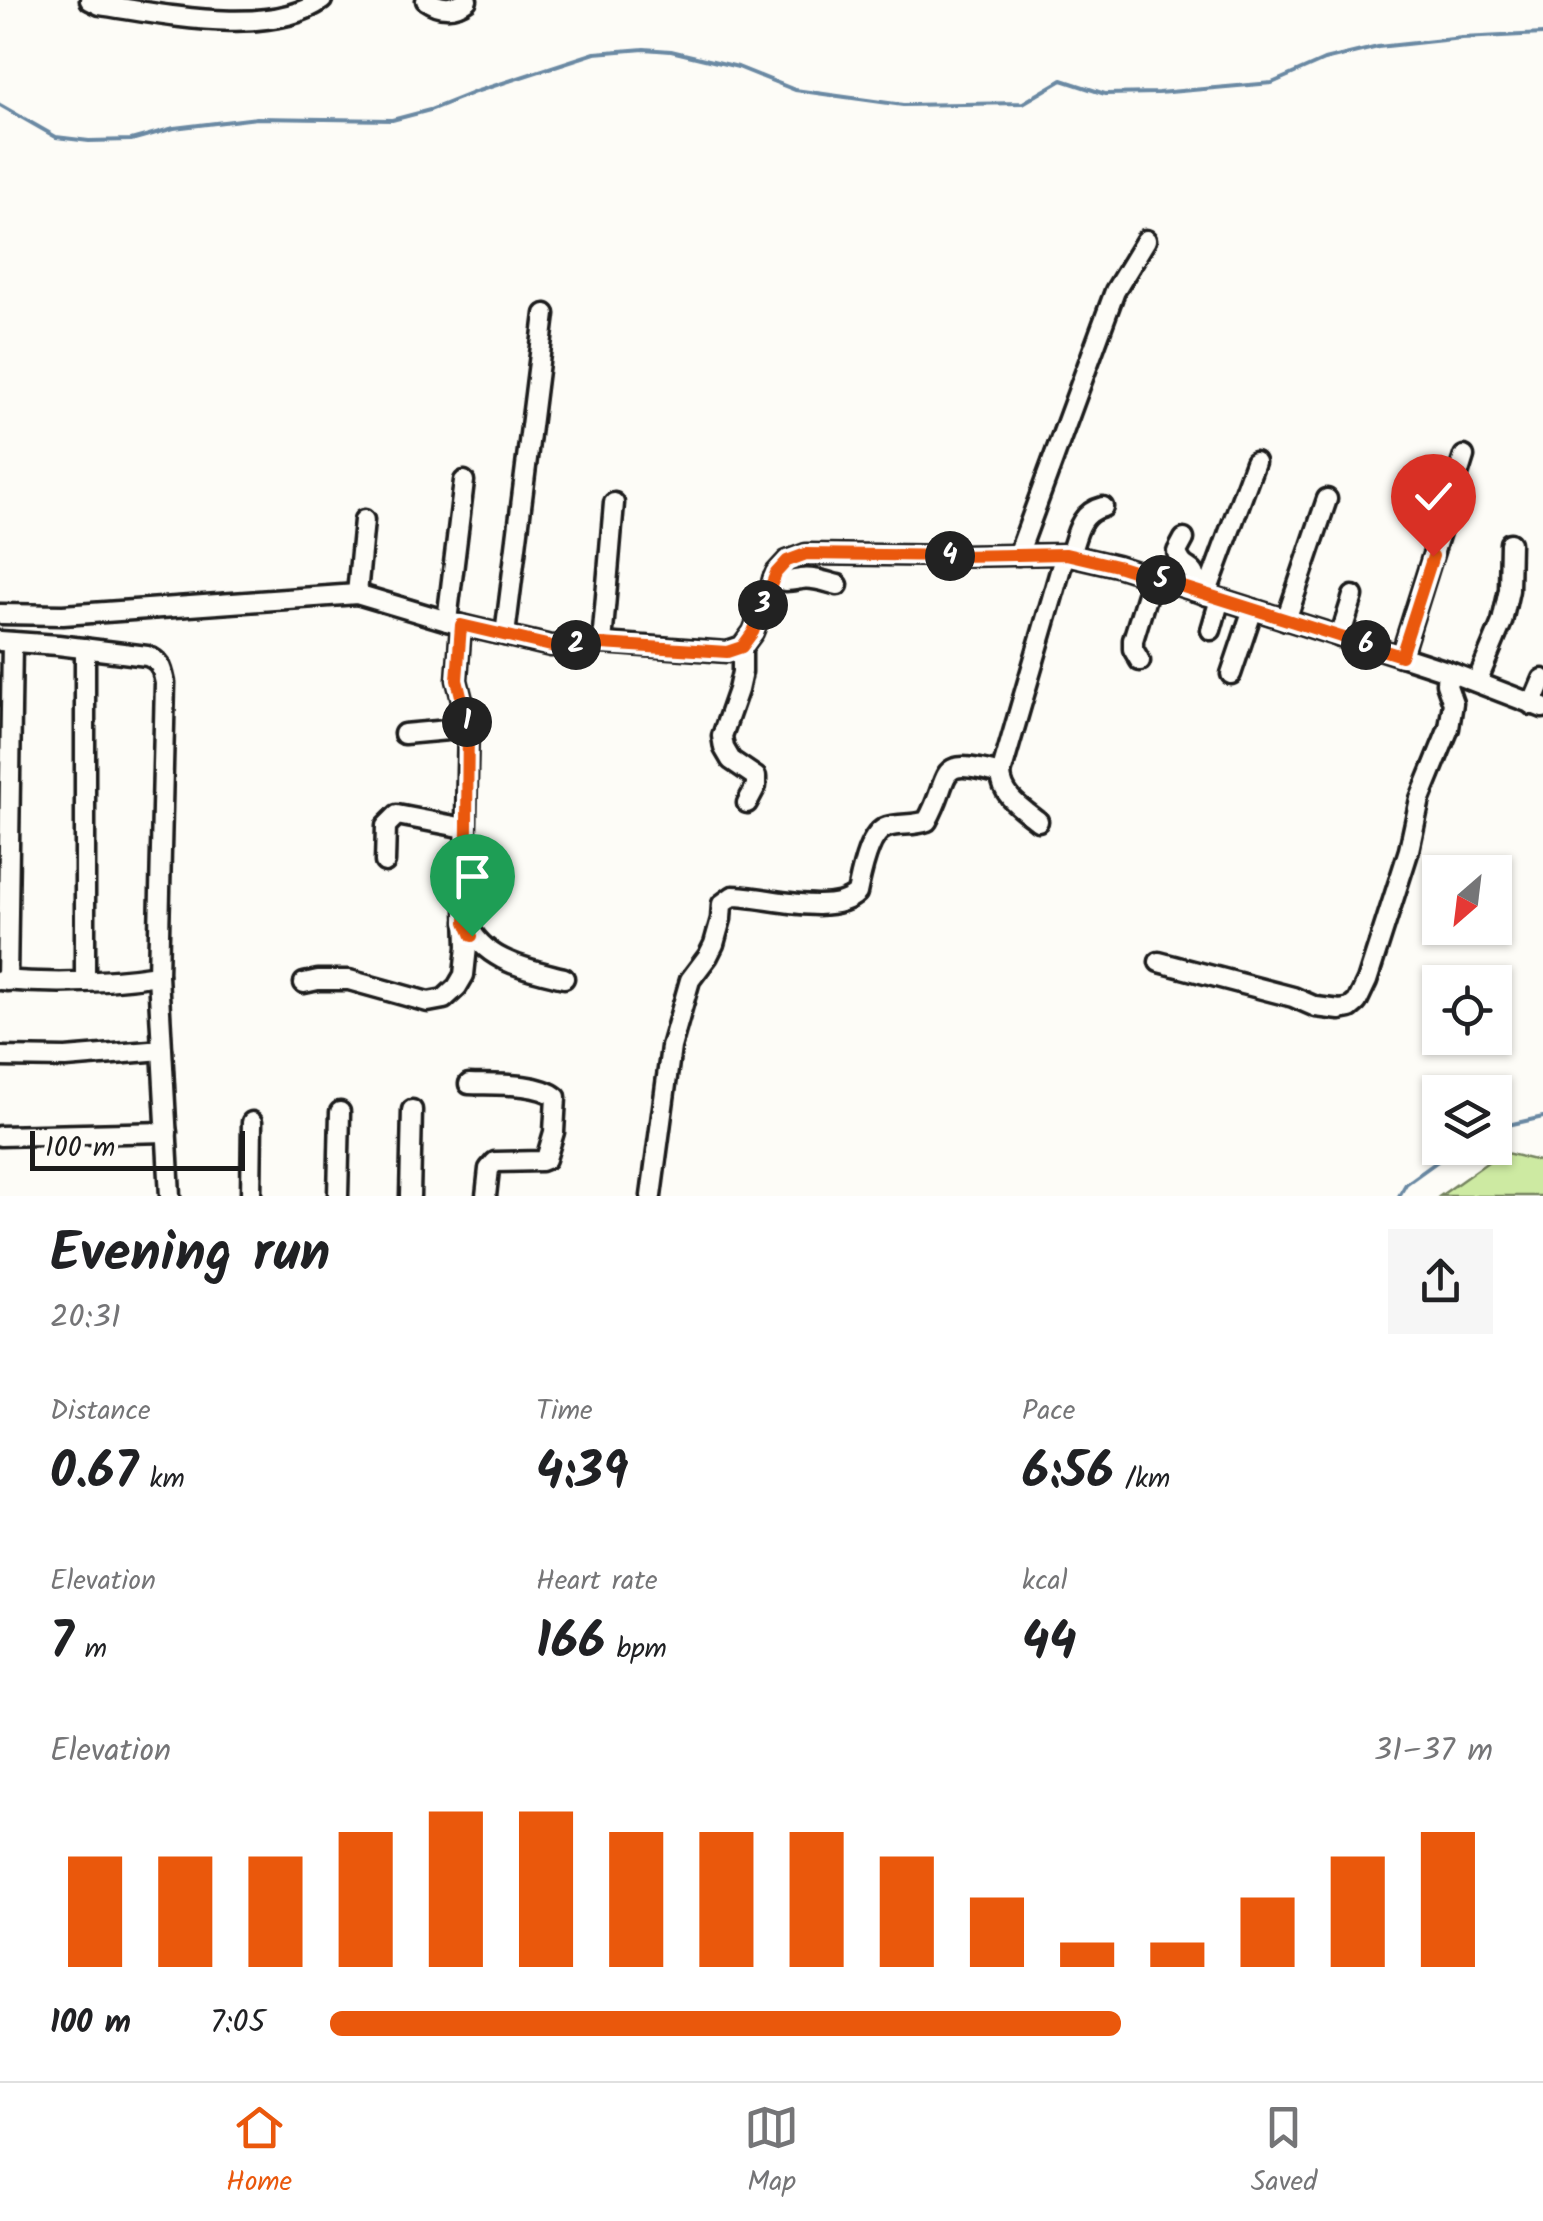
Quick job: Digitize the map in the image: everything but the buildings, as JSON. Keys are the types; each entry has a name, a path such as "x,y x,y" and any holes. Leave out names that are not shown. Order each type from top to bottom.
{"street":[{"path":"90,0 100,5 138,5 229,21 277,20 322,0"},
{"path":"426,0 443,8 467,0"},
{"path":"1018,555 1116,291 1146,240"},
{"path":"505,635 545,314"},
{"path":"1401,656 1464,456"},
{"path":"1207,595 1254,462"},
{"path":"304,983 350,980 428,1002 444,999 464,975 468,724 457,680 454,623 464,482"},
{"path":"1286,620 1327,499"},
{"path":"602,644 614,503"},
{"path":"1038,821 1007,794 1000,774 1068,554 1083,518 1090,510 1103,508"},
{"path":"357,594 364,520"},
{"path":"1184,539 1177,552 1180,562 1195,574 1207,595 1211,630"},
{"path":"1478,682 1502,622 1509,590 1510,543"},
{"path":"0,614 63,615 357,594 551,646 602,644 727,652 742,647 753,632 773,579 787,561 806,554 1068,554 1401,656 1537,706 1543,679"},
{"path":"773,579 785,582 802,578 838,585"},
{"path":"1140,662 1133,640 1152,578"},
{"path":"1340,637 1352,596"},
{"path":"1232,674 1254,610"},
{"path":"158,975 3,981 6,641 147,656 161,667 164,683 158,975 170,1196"},
{"path":"742,647 742,672 722,736 731,760 756,778 747,803"},
{"path":"85,648 85,980"},
{"path":"1160,962 1316,1007 1340,1010 1357,1002 1368,981 1409,850 1420,798 1448,728 1453,702 1446,683 1447,671"},
{"path":"404,734 468,724"},
{"path":"652,1196 671,1047 690,980 714,944 722,904 733,896 798,904 851,899 857,893 873,838 890,826 927,821 946,774 956,767 969,766 1000,774"},
{"path":"385,862 386,826 398,815 466,828"},
{"path":"466,922 472,936 495,956 516,966 564,978"},
{"path":"0,1057 66,1058 162,1050"},
{"path":"470,1084 532,1087 550,1091 556,1097 554,1132 546,1159 495,1162 489,1169 486,1196"},
{"path":"410,1196 412,1110"},
{"path":"338,1196 340,1112"},
{"path":"251,1196 252,1122"},
{"path":"0,1136 166,1132"}],"green space":[{"path":"1512,1154 1543,1162 1543,1196 1440,1196 1484,1165 1512,1165"}],"waterway":[{"path":"0,105 56,137 89,141 131,140 174,128 257,118 392,120 595,53 644,49 671,51 738,67 795,90 903,105 1023,103 1062,80 1105,94 1272,83 1324,60 1378,47 1543,34"},
{"path":"1512,1124 1543,1117"},
{"path":"1399,1196 1406,1184 1432,1165"}],"route":[{"path":"472,936 466,922 464,869 468,724 457,680 461,625 551,646 602,644 727,652 742,647 753,632 776,573 787,561 806,554 1066,554 1117,566 1401,656 1433,556"}]}
